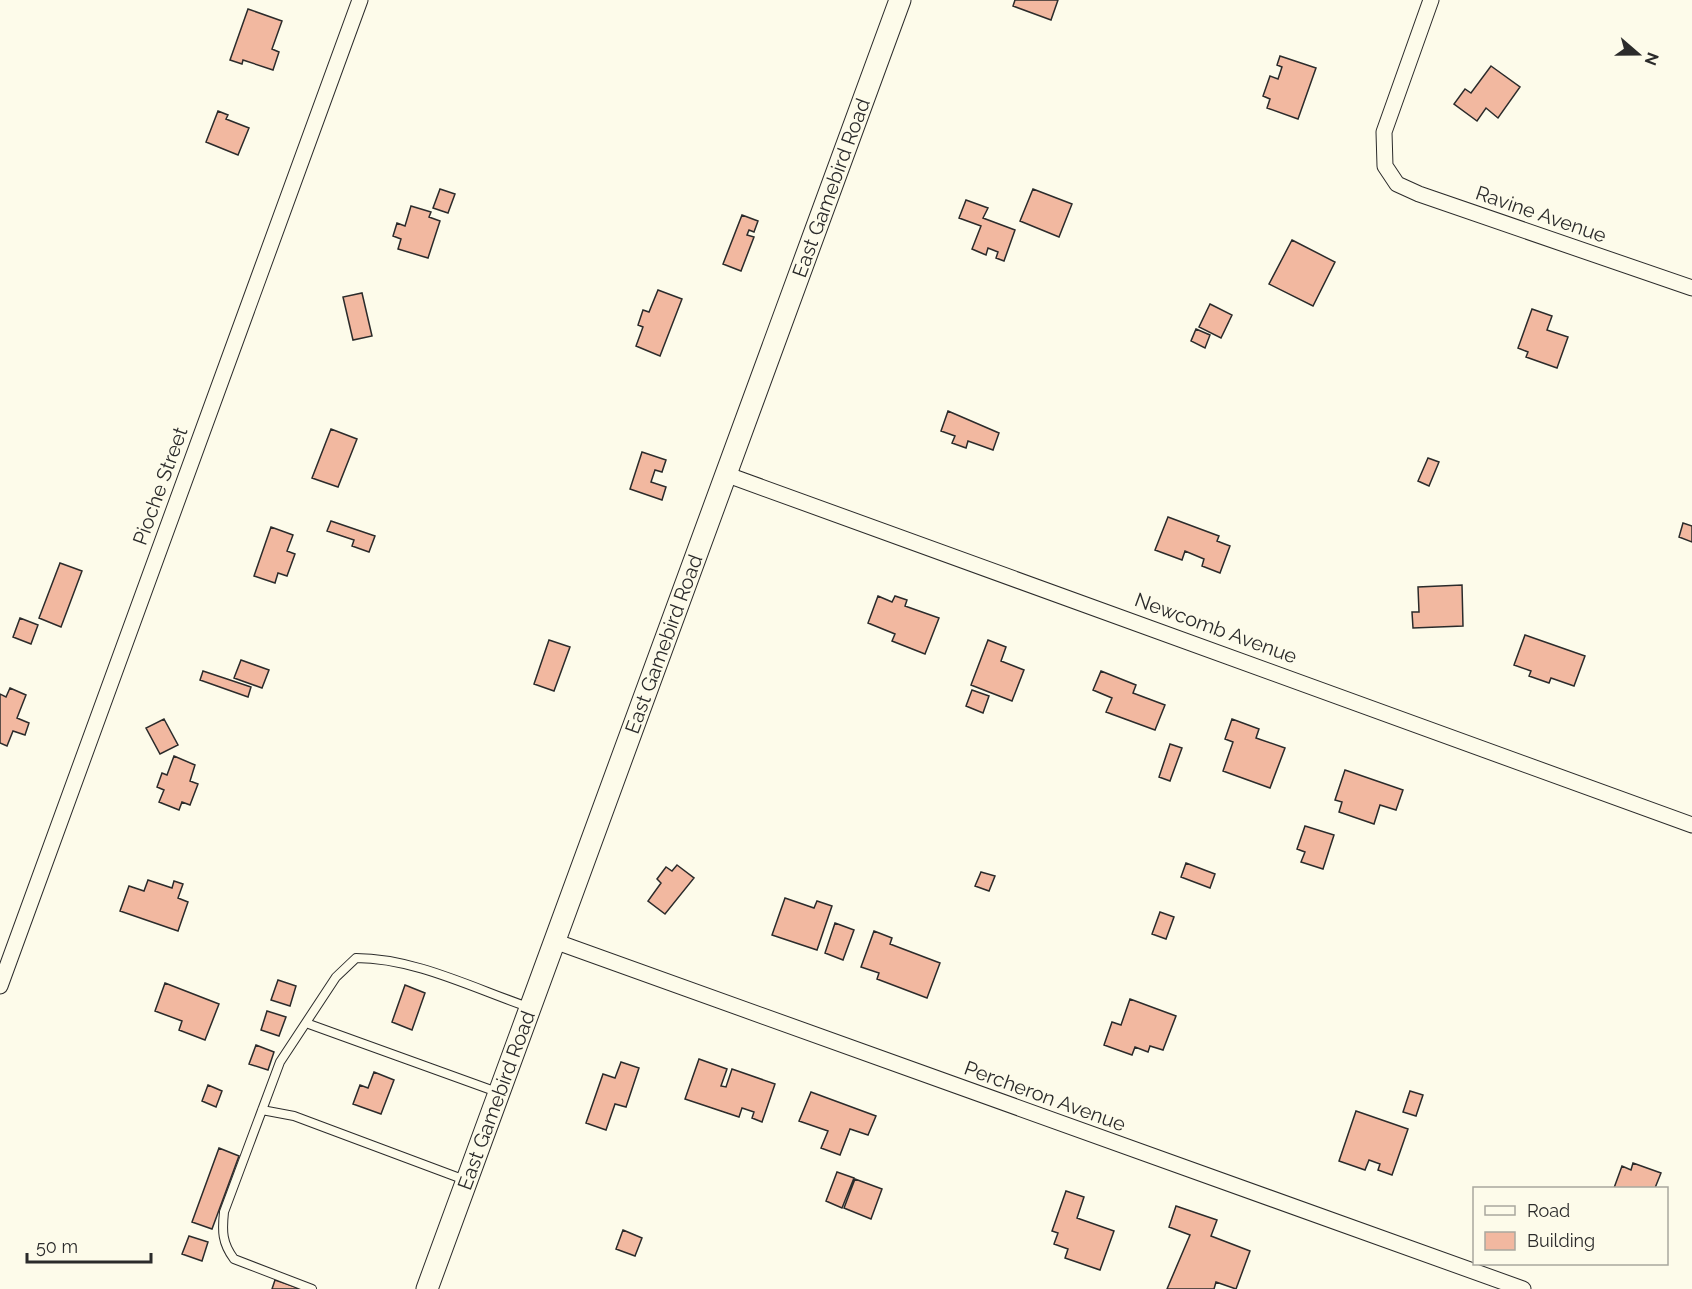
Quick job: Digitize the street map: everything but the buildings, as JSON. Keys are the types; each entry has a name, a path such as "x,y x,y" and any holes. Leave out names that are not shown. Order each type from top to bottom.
{"main road":[{"name":"East Gamebird Road","path":"427,1289 900,0"}],"street":[{"name":"Pioche Street","path":"0,986 360,0"},
{"name":"Ravine Avenue","path":"1431,0 1384,132 1385,166 1397,184 1419,194 1692,288"},
{"name":"Newcomb Avenue","path":"725,474 1692,825"},
{"name":"Percheron Avenue","path":"554,941 1523,1289"}],"lane":[{"path":"312,1289 234,1259 225,1248 222,1231 224,1212 280,1062 336,977 356,958 376,958 411,966 529,1008"},
{"path":"306,1023 498,1092"},
{"path":"262,1110 294,1116 466,1181"}]}
